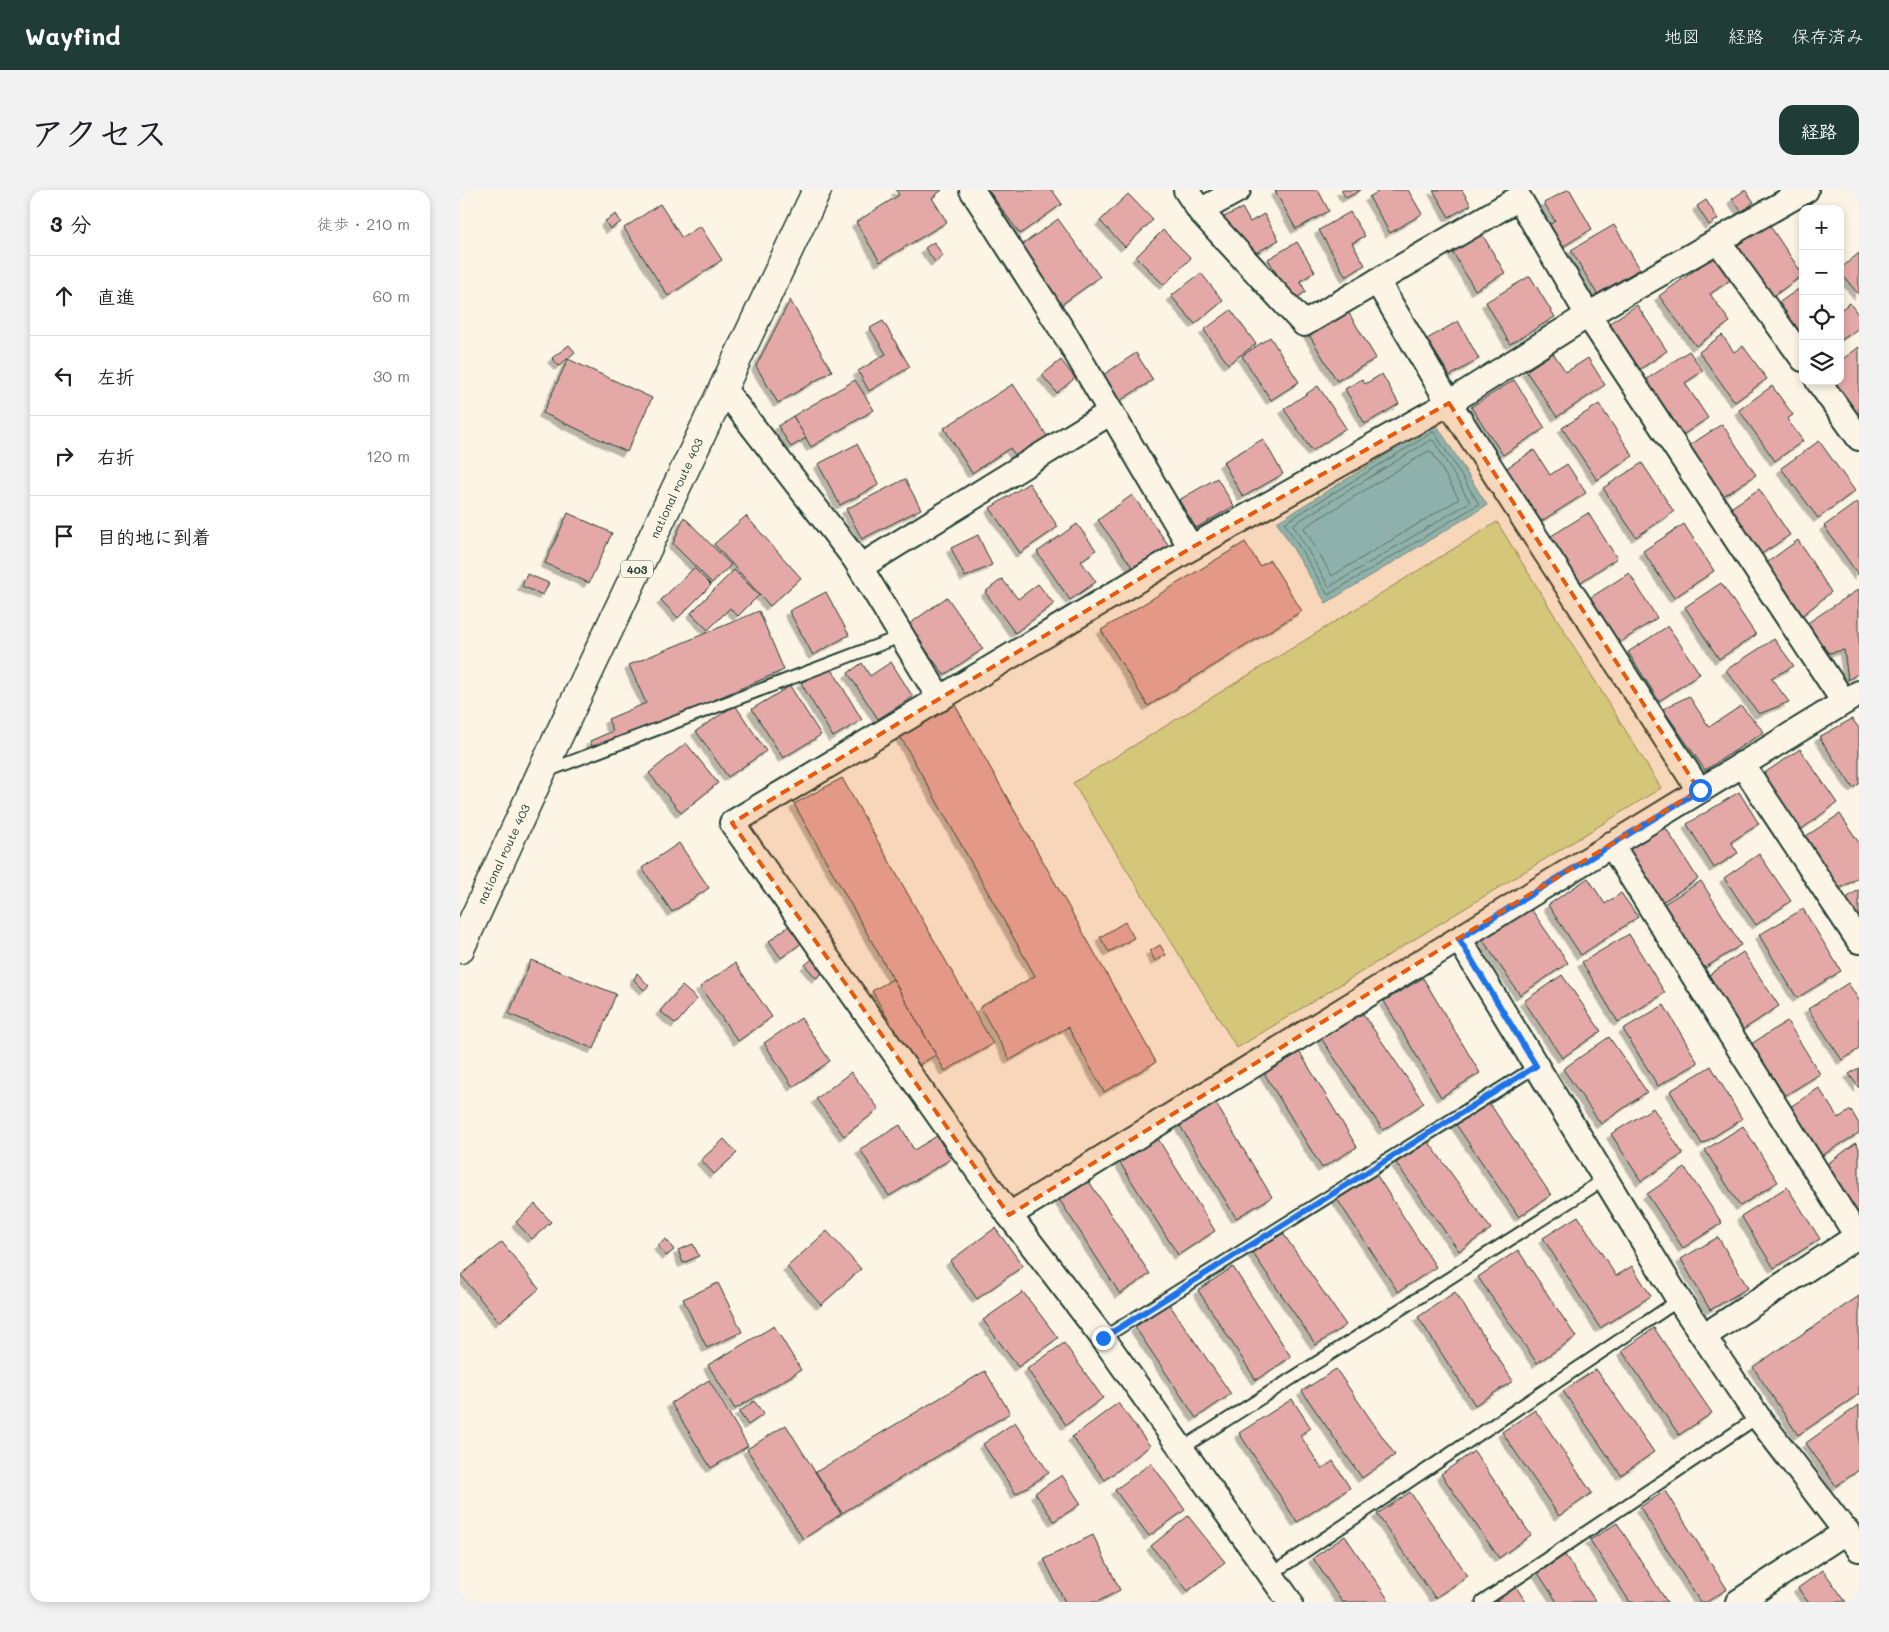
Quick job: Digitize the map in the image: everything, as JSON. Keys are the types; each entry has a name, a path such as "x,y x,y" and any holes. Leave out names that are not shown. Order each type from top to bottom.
{"highway":[{"name":"national route 403","path":"460,949 540,773 817,190"}],"street":[{"path":"972,190 1068,339 1191,548"},
{"path":"1008,1215 1459,939 1610,844 1851,698 1588,315 1519,198 1304,324 1200,211 1186,190"},
{"path":"1200,211 1238,190"},
{"path":"1290,1602 1103,1338 1008,1215 732,823 1191,548 1449,403 1588,315 1806,190"},
{"path":"1718,241 1799,353"},
{"path":"1377,281 1449,403 1700,790"},
{"path":"1821,385 1859,438"},
{"path":"723,388 860,567 940,699"},
{"path":"860,567 1111,412"},
{"path":"1742,764 1859,941"},
{"path":"1610,844 1858,1236 1704,1336"},
{"path":"1459,939 1679,1300 1758,1417 1853,1540 1738,1602"}],"lane":[{"path":"540,773 902,636"},
{"path":"1103,1338 1536,1066"},
{"path":"1181,1449 1605,1179"},
{"path":"1270,1575 1679,1300"},
{"path":"1482,1602 1758,1417"}],"highlighted area":[{"path":"1449,403 1699,790 1009,1215 732,823 1191,548"}],"green space":[{"path":"1497,522 1661,788 1237,1048 1073,783"}],"water":[{"path":"1436,424 1487,505 1326,603 1277,522"}],"building":[{"path":"896,190 942,190 932,198 947,222 880,262 856,222 899,195"},
{"path":"988,190 1052,190 1062,204 1020,234"},
{"path":"1318,190 1329,211 1296,229 1275,191"},
{"path":"1341,190 1361,190 1346,198"},
{"path":"1381,190 1408,190 1422,214 1390,233 1369,197"},
{"path":"1433,190 1462,190 1471,205 1449,217"},
{"path":"1570,190 1592,229 1559,249 1546,227 1555,221 1544,203"},
{"path":"1745,190 1754,202 1742,212 1732,199"},
{"path":"1128,194 1153,220 1125,247 1100,221"},
{"path":"1706,200 1718,219 1709,225 1697,206"},
{"path":"660,204 682,238 700,226 722,260 668,296 624,228"},
{"path":"1242,208 1250,222 1264,214 1279,240 1247,258 1224,217"},
{"path":"1350,212 1365,236 1352,243 1365,265 1346,277 1319,230"},
{"path":"616,214 621,222 610,229 605,221"},
{"path":"1058,219 1100,277 1061,305 1019,247"},
{"path":"1768,223 1799,269 1799,278 1765,302 1734,248"},
{"path":"1614,225 1640,269 1597,294 1571,250"},
{"path":"1163,230 1191,258 1164,285 1136,257"},
{"path":"1482,234 1505,273 1475,290 1452,251"},
{"path":"934,242 943,256 935,262 925,248"},
{"path":"1297,242 1315,272 1300,281 1306,292 1292,300 1268,259"},
{"path":"1859,253 1859,295 1844,277 1844,266"},
{"path":"1716,255 1733,278 1710,294 1730,322 1696,346 1659,296"},
{"path":"1201,273 1223,301 1195,324 1171,296"},
{"path":"1530,276 1555,317 1510,344 1486,302"},
{"path":"1799,289 1799,337 1774,306"},
{"path":"790,300 832,371 778,403 756,366"},
{"path":"1850,303 1859,316 1859,328 1844,338 1844,307"},
{"path":"1637,305 1667,351 1636,372 1605,326"},
{"path":"1231,310 1256,344 1228,364 1204,330"},
{"path":"1347,310 1376,358 1337,381 1308,333"},
{"path":"883,321 910,367 869,391 858,371 886,354 870,328"},
{"path":"1458,321 1479,359 1450,376 1427,339"},
{"path":"1722,335 1734,352 1743,346 1767,379 1735,402 1699,352"},
{"path":"1270,337 1299,382 1271,400 1242,356"},
{"path":"569,345 575,352 559,366 552,358"},
{"path":"1859,347 1859,422 1833,385 1844,385 1844,358"},
{"path":"1689,351 1703,371 1685,383 1708,418 1678,438 1641,383"},
{"path":"1136,353 1153,380 1116,403 1100,377"},
{"path":"1553,353 1566,372 1588,358 1605,385 1557,417 1526,371"},
{"path":"568,359 652,398 627,452 543,413"},
{"path":"1061,360 1075,378 1057,393 1042,375"},
{"path":"1382,374 1399,404 1365,424 1345,389 1362,379 1365,384"},
{"path":"855,380 874,410 811,447 793,416"},
{"path":"1514,380 1545,428 1503,455 1471,407"},
{"path":"1013,384 1051,442 1020,462 1010,448 972,473 944,428"},
{"path":"1318,386 1346,428 1312,451 1284,409"},
{"path":"1772,386 1793,415 1787,419 1803,441 1775,461 1739,410"},
{"path":"1599,404 1633,456 1597,480 1562,428"},
{"path":"793,416 806,438 791,447 778,426"},
{"path":"1722,424 1756,475 1720,498 1687,447"},
{"path":"1263,439 1283,474 1243,497 1223,462"},
{"path":"1819,441 1855,491 1818,518 1781,468"},
{"path":"857,444 879,485 840,505 818,464"},
{"path":"1534,450 1550,475 1567,464 1586,493 1540,522 1505,469"},
{"path":"1642,463 1674,512 1636,537 1603,488"},
{"path":"1217,478 1234,506 1196,528 1179,500"},
{"path":"905,479 921,509 862,539 846,509"},
{"path":"1029,483 1058,527 1020,553 990,508"},
{"path":"1759,489 1790,535 1760,555 1729,509"},
{"path":"1132,495 1170,547 1136,572 1098,520"},
{"path":"1857,502 1859,505 1859,576 1824,526"},
{"path":"568,513 612,533 589,583 545,563"},
{"path":"1588,513 1617,558 1578,584 1548,538"},
{"path":"746,516 801,578 770,606 714,544"},
{"path":"684,517 731,565 712,583 673,544"},
{"path":"1077,524 1096,550 1081,561 1096,582 1070,600 1037,552"},
{"path":"1684,524 1714,571 1674,598 1643,551"},
{"path":"978,535 992,565 965,577 951,548"},
{"path":"1798,540 1831,592 1802,616 1765,564"},
{"path":"1245,542 1260,566 1270,560 1302,611 1148,706 1101,630"},
{"path":"694,568 711,585 678,618 661,600"},
{"path":"734,570 759,595 738,616 730,608 708,630 691,613"},
{"path":"1629,573 1657,618 1619,643 1590,598"},
{"path":"527,574 549,583 543,595 522,586"},
{"path":"1002,579 1018,599 1038,584 1054,604 1015,633 985,592"},
{"path":"1721,583 1756,635 1719,659 1685,607"},
{"path":"1859,589 1859,673 1848,680 1844,650 1829,653 1806,624"},
{"path":"826,592 849,635 813,655 789,611"},
{"path":"947,597 983,649 944,675 908,625"},
{"path":"759,611 784,670 594,751 590,741 613,731 608,719 646,703 629,665"},
{"path":"1668,626 1700,674 1659,701 1628,652"},
{"path":"1774,639 1794,666 1771,678 1789,702 1759,714 1726,670"},
{"path":"891,662 913,697 878,719 848,673 862,663 870,676"},
{"path":"830,666 862,720 833,737 801,683"},
{"path":"790,686 821,735 783,758 752,709"},
{"path":"1689,696 1709,727 1741,706 1764,732 1705,770 1663,709"},
{"path":"735,705 766,751 728,777 696,731"},
{"path":"955,705 1156,1062 1104,1092 1068,1027 1010,1060 980,1007 1035,976 900,736"},
{"path":"1852,719 1859,728 1859,784 1853,788 1819,737"},
{"path":"686,743 718,783 681,813 649,773"},
{"path":"1800,749 1837,803 1802,829 1760,776"},
{"path":"842,778 993,1044 945,1071 794,804"},
{"path":"1739,792 1759,824 1731,842 1738,853 1714,868 1687,824"},
{"path":"1840,814 1859,843 1859,877 1839,889 1806,836"},
{"path":"1664,825 1698,879 1659,904 1625,850"},
{"path":"679,843 709,888 672,912 642,868"},
{"path":"1759,854 1791,901 1756,925 1724,878"},
{"path":"1588,878 1605,904 1621,893 1638,917 1581,955 1548,905"},
{"path":"1701,881 1741,945 1703,969 1664,904"},
{"path":"1859,890 1859,920 1846,898"},
{"path":"1529,906 1568,963 1520,995 1482,939"},
{"path":"1803,909 1841,971 1797,998 1759,935"},
{"path":"1125,922 1134,938 1109,952 1100,937"},
{"path":"790,925 803,942 781,958 769,941"},
{"path":"1629,934 1665,993 1618,1022 1582,962"},
{"path":"1160,945 1166,955 1155,961 1150,951"},
{"path":"1743,952 1779,1006 1741,1031 1706,977"},
{"path":"813,958 825,971 816,978 805,965"},
{"path":"531,960 616,994 594,1049 509,1014"},
{"path":"735,963 772,1017 738,1041 700,987"},
{"path":"637,973 649,986 644,990 634,980"},
{"path":"1562,975 1601,1031 1562,1058 1524,1001"},
{"path":"1423,978 1480,1073 1441,1097 1384,1001"},
{"path":"893,979 936,1055 915,1067 872,991"},
{"path":"1848,983 1859,1000 1859,1049 1842,1060 1808,1009"},
{"path":"682,986 697,999 676,1024 660,1011"},
{"path":"1664,1005 1698,1063 1658,1086 1623,1029"},
{"path":"1361,1011 1424,1103 1383,1130 1321,1038"},
{"path":"801,1018 830,1061 793,1087 764,1043"},
{"path":"1787,1021 1820,1074 1781,1098 1748,1046"},
{"path":"1609,1037 1647,1092 1601,1124 1563,1069"},
{"path":"1299,1051 1357,1147 1322,1168 1264,1073"},
{"path":"1711,1066 1742,1119 1702,1144 1670,1091"},
{"path":"1859,1068 1859,1088 1849,1074"},
{"path":"851,1072 879,1109 844,1136 816,1099"},
{"path":"1819,1088 1838,1118 1851,1110 1859,1124 1859,1133 1821,1156 1790,1107"},
{"path":"1212,1097 1272,1197 1236,1218 1176,1119"},
{"path":"1488,1101 1551,1195 1519,1217 1455,1123"},
{"path":"1653,1108 1683,1154 1641,1181 1611,1134"},
{"path":"900,1125 914,1150 937,1136 951,1159 889,1196 860,1149"},
{"path":"1743,1126 1778,1182 1740,1206 1705,1150"},
{"path":"1155,1134 1215,1231 1178,1255 1117,1158"},
{"path":"724,1139 737,1153 714,1174 701,1160"},
{"path":"1428,1141 1491,1229 1459,1251 1396,1163"},
{"path":"1856,1143 1859,1148 1859,1214 1855,1217 1820,1169"},
{"path":"1685,1168 1722,1223 1683,1248 1647,1194"},
{"path":"1374,1171 1436,1267 1398,1292 1335,1196"},
{"path":"1088,1180 1150,1274 1120,1294 1059,1199"},
{"path":"1787,1187 1820,1239 1774,1268 1741,1216"},
{"path":"535,1204 551,1222 532,1239 516,1222"},
{"path":"1578,1216 1616,1276 1632,1266 1651,1296 1600,1328 1543,1238"},
{"path":"995,1228 1023,1266 977,1299 950,1261"},
{"path":"827,1231 861,1269 821,1305 787,1267"},
{"path":"1282,1232 1346,1325 1316,1345 1252,1252"},
{"path":"1718,1237 1748,1288 1710,1310 1681,1259"},
{"path":"666,1239 674,1250 666,1256 658,1245"},
{"path":"502,1242 539,1289 499,1322 461,1275"},
{"path":"693,1244 699,1256 683,1263 678,1250"},
{"path":"1518,1250 1576,1337 1537,1363 1478,1277"},
{"path":"1233,1267 1291,1357 1256,1380 1198,1290"},
{"path":"718,1283 742,1332 707,1348 683,1299"},
{"path":"1023,1292 1058,1338 1018,1367 983,1320"},
{"path":"1455,1292 1513,1381 1475,1405 1418,1317"},
{"path":"1859,1296 1859,1394 1798,1435 1753,1367"},
{"path":"1169,1304 1231,1394 1196,1418 1135,1327"},
{"path":"774,1326 801,1370 735,1409 708,1365"},
{"path":"1654,1328 1712,1413 1679,1435 1622,1351"},
{"path":"1064,1343 1103,1398 1066,1425 1027,1369"},
{"path":"1336,1369 1395,1455 1362,1478 1302,1391"},
{"path":"1596,1369 1654,1452 1621,1475 1563,1391"},
{"path":"985,1371 1010,1413 842,1513 816,1472"},
{"path":"709,1380 748,1446 711,1468 671,1403"},
{"path":"1292,1399 1311,1428 1300,1435 1322,1469 1333,1461 1350,1488 1297,1522 1239,1433"},
{"path":"754,1401 764,1414 748,1425 739,1412"},
{"path":"1118,1403 1150,1446 1105,1480 1072,1437"},
{"path":"1859,1405 1859,1470 1836,1486 1806,1443"},
{"path":"1535,1410 1592,1493 1559,1516 1502,1432"},
{"path":"1015,1422 1049,1473 1016,1494 983,1444"},
{"path":"786,1425 841,1514 803,1539 747,1449"},
{"path":"1474,1451 1531,1535 1499,1558 1441,1474"},
{"path":"1151,1463 1185,1510 1149,1536 1115,1490"},
{"path":"1062,1475 1081,1504 1054,1521 1035,1493"},
{"path":"1665,1491 1727,1589 1707,1602 1700,1602 1640,1507"},
{"path":"1410,1492 1468,1576 1435,1598 1377,1514"},
{"path":"1188,1516 1225,1562 1188,1591 1151,1546"},
{"path":"1617,1523 1667,1602 1630,1602 1590,1540"},
{"path":"1093,1535 1120,1590 1097,1602 1065,1602 1044,1559"},
{"path":"1345,1536 1390,1602 1342,1602 1313,1558"},
{"path":"1565,1555 1596,1602 1557,1602 1538,1573"},
{"path":"1823,1570 1846,1602 1808,1602 1798,1588"},
{"path":"1516,1587 1526,1602 1492,1602"}],"route":[{"path":"1103,1338 1536,1066 1459,939 1700,790"}]}
